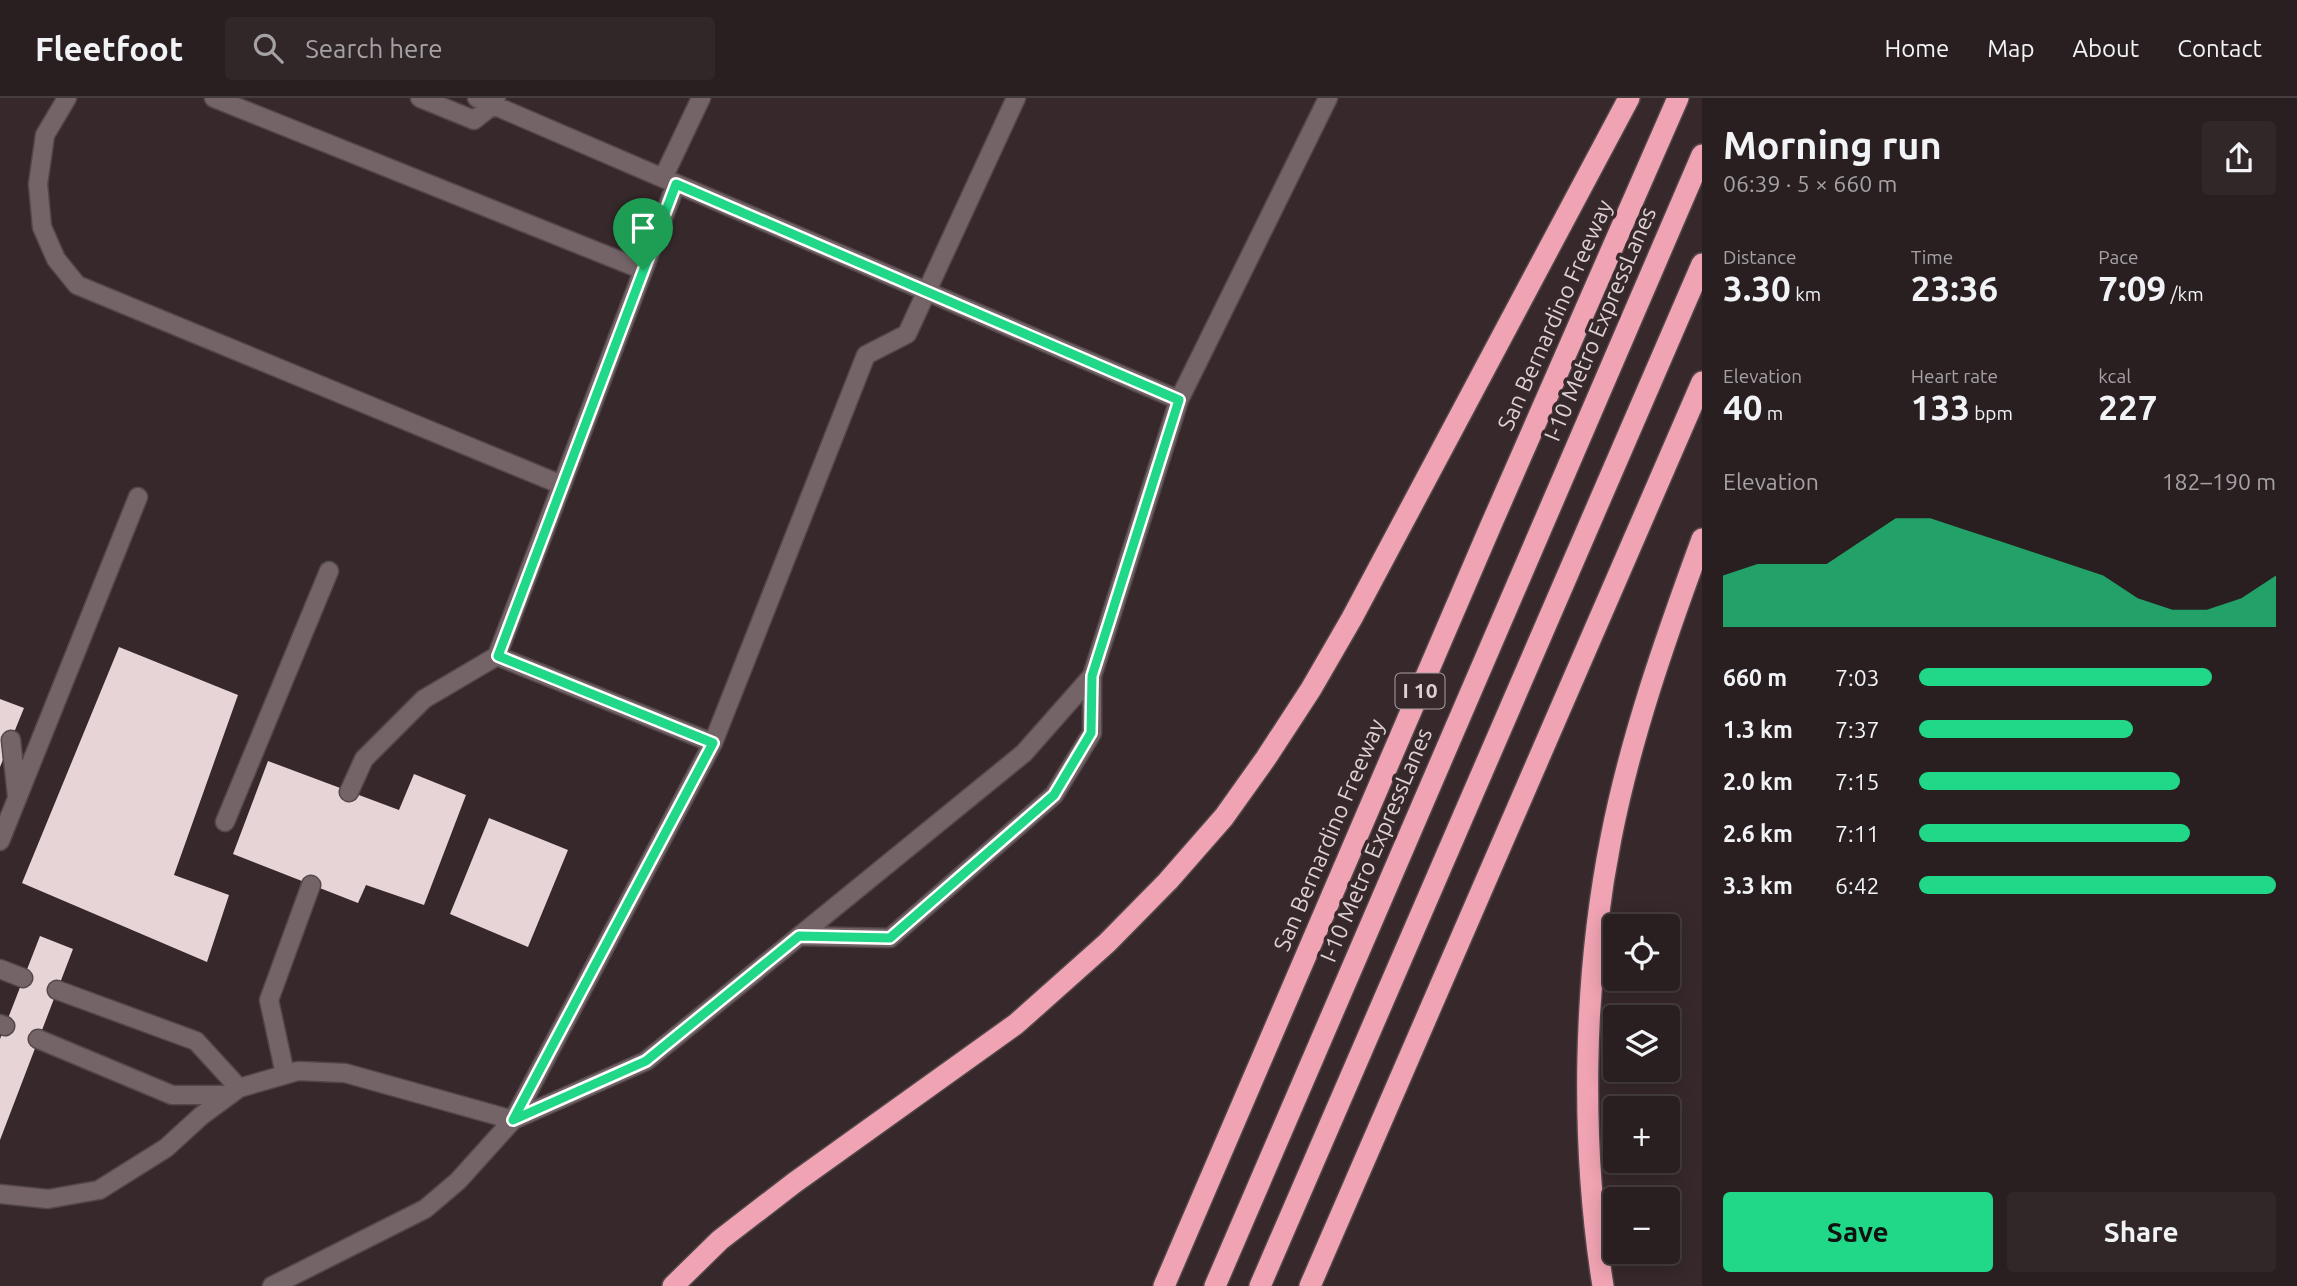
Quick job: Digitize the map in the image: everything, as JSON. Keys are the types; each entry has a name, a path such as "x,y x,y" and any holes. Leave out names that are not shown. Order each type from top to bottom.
{"highway":[{"path":"673,1286 720,1240 794,1182 1016,1024 1107,943 1168,881 1224,817 1311,690 1352,618 1629,98"},
{"name":"San Bernardino Freeway","path":"1164,1286 1678,98"},
{"name":"I-10 Metro ExpressLanes","path":"1215,1286 1702,155"},
{"path":"1260,1286 1702,264"},
{"path":"1310,1286 1702,382"},
{"path":"1603,1286 1592,1206 1589,1143 1588,1081 1597,934 1611,839 1628,763 1673,617 1702,539"}],"lane":[{"path":"67,98 44,135 38,184 42,228 56,259 78,285 562,485"},
{"path":"214,98 643,270"},
{"path":"420,98 474,120 488,100 669,181 1179,400"},
{"path":"349,792 364,759 424,699 498,656 643,270 669,181 701,98"},
{"path":"272,1286 425,1209 458,1181 513,1120 713,743 866,355 906,334 1016,98"},
{"path":"799,936 890,938 1054,795 1091,733 1092,676 1179,400 1328,98"},
{"path":"0,812 9,799 138,497"},
{"path":"225,822 329,571"},
{"path":"498,656 713,743"},
{"path":"0,1194 48,1199 99,1189 166,1149 201,1116 234,1092 298,1070 345,1073 513,1120 646,1061 1024,753 1092,676"},
{"path":"0,841 9,799 11,740"},
{"path":"0,770 9,799"},
{"path":"285,1074 269,1000 311,885"},
{"path":"0,969 23,978"},
{"path":"57,990 196,1041 234,1092"},
{"path":"38,1039 172,1095 234,1092"}],"building":[{"path":"119,647 238,695 174,875 229,895 207,962 22,883"},
{"path":"0,699 24,708 0,767"},
{"path":"268,761 399,810 414,774 466,795 424,905 366,885 358,903 233,854"},
{"path":"489,818 568,850 528,947 450,914"},
{"path":"40,936 73,949 0,1140 0,1039"}],"route":[{"path":"676,184 1179,400 1092,676 1091,733 1054,795 890,938 799,936 646,1061 513,1120 713,743 498,656 643,270 676,184"}]}
